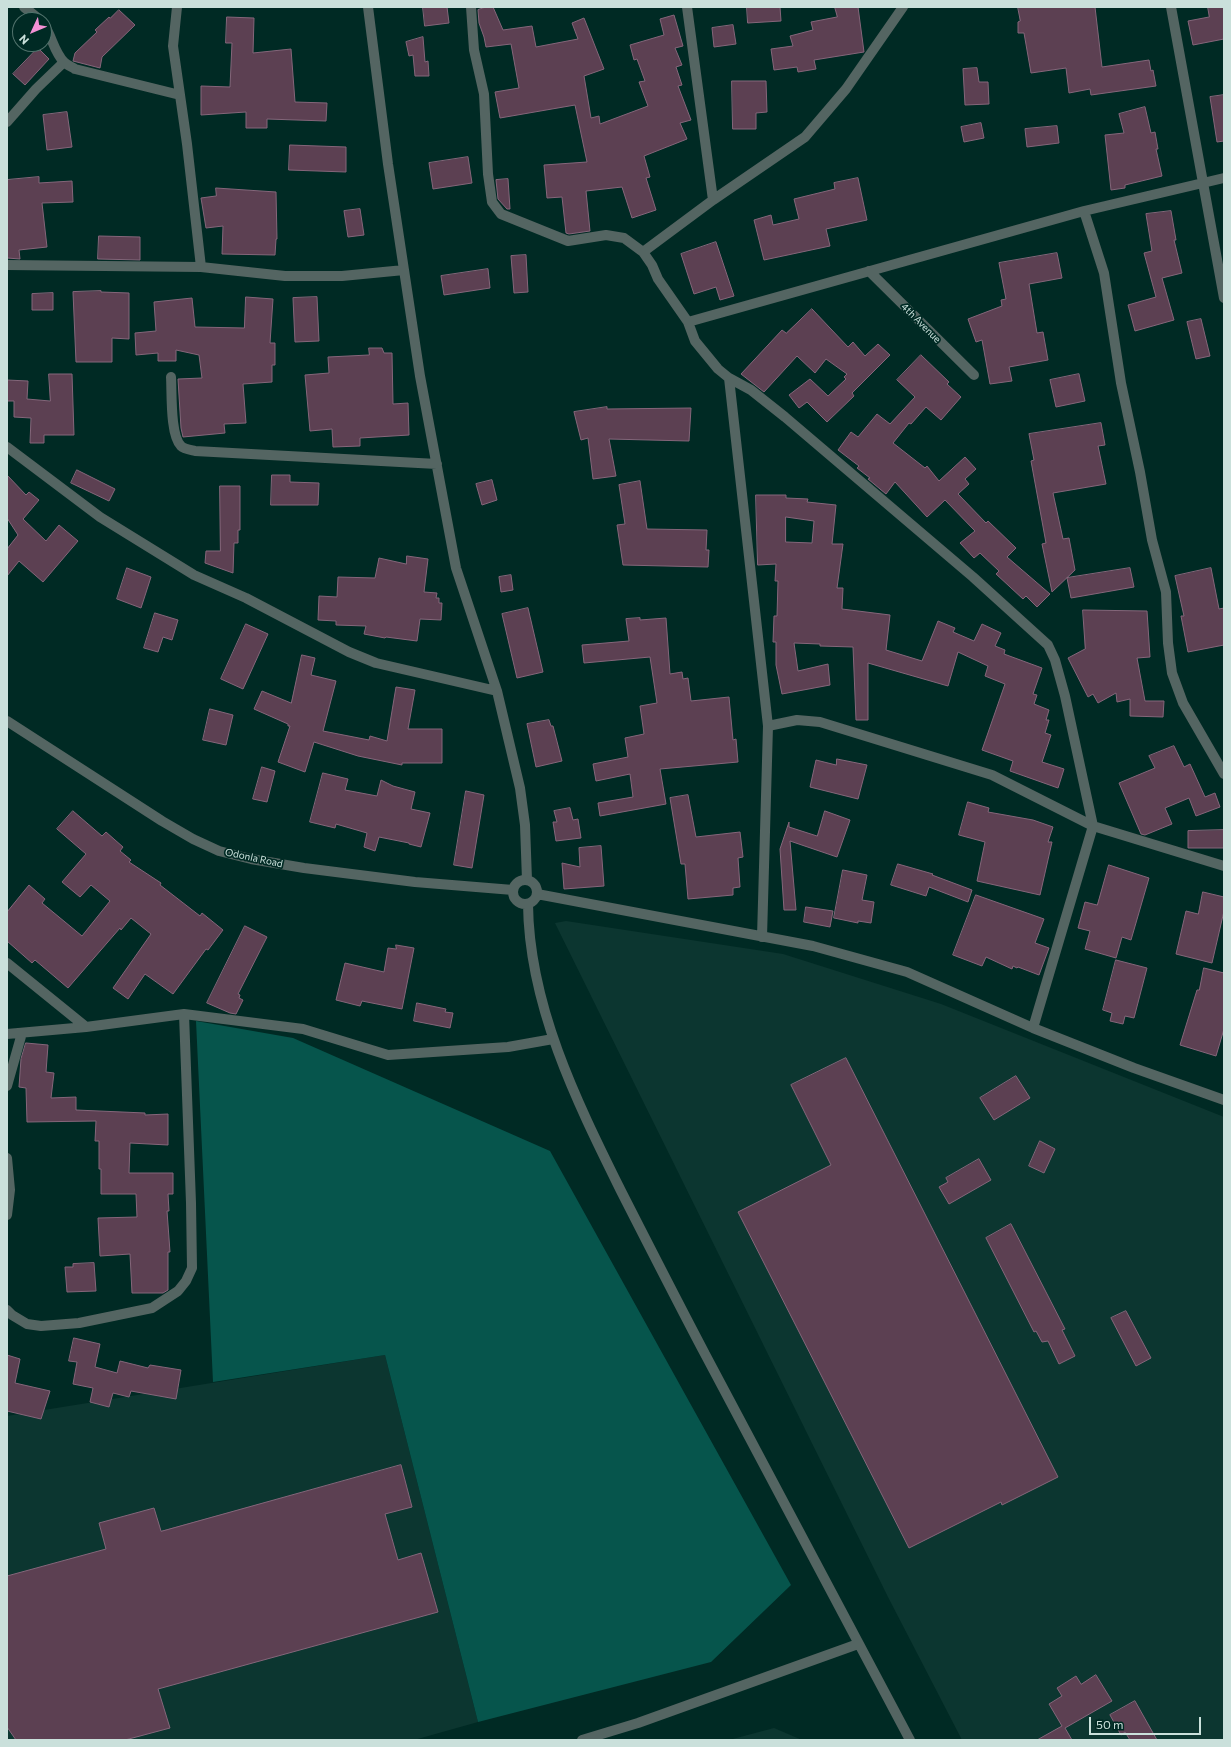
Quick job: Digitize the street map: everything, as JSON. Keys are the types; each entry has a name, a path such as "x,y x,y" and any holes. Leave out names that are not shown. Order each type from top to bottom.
{"street":[{"path":"177,7 173,46 201,267"},
{"path":"368,7 388,164 420,376 456,568 497,691 520,788 525,825 527,880"},
{"path":"471,7 474,50 484,94 488,174 492,202 501,214 568,241 606,235 624,238 643,252 652,265 658,279 688,322 695,341 707,358 729,378 751,390 779,413 973,577 1048,645 1055,660 1065,696 1093,826 1033,1028"},
{"path":"687,7 713,200"},
{"path":"643,252 713,200 805,137 846,89 903,7"},
{"path":"1171,7 1224,298"},
{"path":"52,39 57,52 64,62 75,69 180,96"},
{"path":"7,122 36,89 64,62"},
{"path":"688,322 1084,211 1224,178"},
{"path":"1084,211 1104,273 1121,383 1140,472 1152,540 1166,592 1168,643 1172,673 1182,703 1224,774"},
{"path":"7,266 201,267 286,276 342,276 404,270"},
{"name":"4th Avenue","path":"869,271 974,375"},
{"path":"171,377 175,430 177,441 182,447 195,451 437,464"},
{"path":"729,378 768,726 762,937"},
{"path":"7,447 100,517 194,574 246,598 349,652 376,663 497,691"},
{"path":"768,726 797,720 820,722 992,774 1093,826 1224,866"},
{"name":"Odonla Road","path":"7,721 162,821 193,839 219,851 251,859 304,868 415,882 513,890"},
{"path":"527,880 534,885 537,894 532,902 523,904 515,899 513,890 517,882 527,880"},
{"path":"537,894 813,946 907,972 1033,1028 1134,1068 1224,1100"},
{"path":"528,904 528,929 538,984 553,1039 580,1110 660,1268 910,1740"},
{"path":"7,963 86,1027"},
{"path":"7,1034 86,1027 184,1014 303,1028 388,1055 508,1047 553,1039"},
{"path":"7,1310 12,1315 27,1324 41,1326 79,1323 152,1308 178,1291 186,1281 192,1268 184,1014"},
{"path":"7,1086 22,1033"},
{"path":"7,1158 10,1190 7,1215"},
{"path":"582,1740 638,1723 858,1644"}],"shaded area":[{"path":"566,921 783,954 941,1004 1224,1117 1224,1740 962,1740 888,1597 555,923"},
{"path":"196,1021 293,1038 550,1151 791,1585 711,1662 478,1722 385,1355 213,1382"},
{"path":"385,1355 478,1722 414,1740 7,1740 7,1416"},
{"path":"774,1728 802,1740 729,1740"}],"building":[{"path":"423,7 447,7 449,23 425,26"},
{"path":"486,7 493,7 503,30 532,26 536,47 578,39 572,23 584,18 604,69 584,76 591,118 599,116 600,124 648,106 639,82 645,81 637,59 634,60 630,45 664,35 660,19 674,15 683,46 675,48 682,65 676,67 682,85 678,86 691,120 680,123 687,139 644,156 650,177 646,178 656,210 632,218 622,187 586,191 590,231 569,234 566,233 562,197 547,198 544,165 587,162 575,105 500,118 495,92 519,88 511,44 486,47 479,23 478,10"},
{"path":"747,7 780,7 781,21 748,23"},
{"path":"835,7 858,7 864,52 814,60 816,69 798,72 797,67 774,70 771,49 793,46 790,36 813,30 811,22 837,17"},
{"path":"1018,7 1095,7 1102,67 1149,60 1151,71 1153,70 1156,86 1091,95 1090,89 1069,93 1066,68 1031,73 1024,33 1018,33 1018,22 1020,21"},
{"path":"1208,7 1224,7 1224,39 1193,45 1188,21 1209,17"},
{"path":"119,10 135,25 102,57 100,68 73,61 75,53 97,32 95,30"},
{"path":"227,17 254,18 253,53 291,49 295,102 327,103 326,121 267,119 267,128 246,128 246,112 201,115 201,86 230,87 232,43 226,43"},
{"path":"733,25 736,44 714,47 712,28"},
{"path":"423,37 425,62 428,61 429,76 415,76 413,55 409,56 406,42"},
{"path":"34,52 42,52 49,59 25,85 13,74"},
{"path":"977,68 979,82 988,82 989,104 965,105 963,69"},
{"path":"732,81 766,81 767,112 756,113 756,129 733,129"},
{"path":"1224,95 1224,141 1217,142 1210,97"},
{"path":"1145,107 1151,133 1155,132 1158,149 1156,149 1162,176 1125,185 1125,188 1111,190 1105,135 1124,133 1119,114"},
{"path":"67,112 72,147 47,150 43,115"},
{"path":"981,123 984,138 964,142 961,127"},
{"path":"1057,126 1059,143 1027,147 1025,129"},
{"path":"290,145 346,147 346,172 289,170"},
{"path":"468,157 472,183 433,189 429,163"},
{"path":"39,177 39,183 72,181 73,202 42,203 47,247 19,250 20,259 7,258 7,180"},
{"path":"858,178 867,220 826,229 830,246 764,260 754,220 771,215 773,225 799,219 794,199 835,189 834,183"},
{"path":"508,179 510,209 507,209 498,199 496,180"},
{"path":"216,188 276,192 277,239 275,255 222,254 223,226 206,228 201,198 216,196"},
{"path":"360,209 364,235 348,237 344,211"},
{"path":"1171,211 1176,240 1174,240 1182,273 1162,278 1174,320 1135,331 1128,305 1156,297 1144,253 1152,251 1146,214"},
{"path":"99,236 140,237 140,260 98,259"},
{"path":"716,242 734,296 720,300 716,287 694,294 681,254"},
{"path":"1057,253 1062,278 1029,284 1037,333 1043,332 1048,360 1009,367 1012,381 990,384 982,340 976,342 968,319 1002,306 1001,300 1006,299 999,263"},
{"path":"526,255 528,292 514,293 511,256"},
{"path":"488,269 490,288 444,295 441,276"},
{"path":"101,291 129,293 129,339 112,338 112,362 76,362 73,292"},
{"path":"53,293 53,310 32,310 32,294"},
{"path":"246,297 273,299 270,343 275,343 275,365 272,365 272,382 243,384 246,423 224,424 225,433 183,437 181,428 178,379 202,378 199,355 176,350 176,361 158,361 158,353 136,355 135,333 156,331 154,302 192,298 195,327 244,328"},
{"path":"317,297 319,341 295,342 293,298"},
{"path":"812,309 848,347 853,342 865,356 878,344 890,355 852,393 854,396 827,422 807,402 799,408 789,395 810,379 828,396 846,379 844,377 847,374 826,359 815,373 797,356 764,392 741,374 782,330 786,333"},
{"path":"1201,319 1210,356 1196,359 1187,322"},
{"path":"369,348 382,348 384,353 392,353 393,404 408,403 409,435 360,438 360,446 333,447 332,429 310,431 305,375 329,373 328,357 369,355"},
{"path":"921,355 949,382 947,384 961,397 941,420 926,407 911,424 909,423 893,443 925,468 927,466 939,481 965,457 976,469 965,479 969,484 958,494 986,523 988,521 1016,548 1007,557 1050,594 1037,607 1026,596 1023,599 996,574 999,571 980,553 974,558 960,543 975,531 945,500 927,517 895,482 886,494 868,479 870,478 857,468 859,466 838,450 851,432 858,437 877,414 890,424 915,397 897,380"},
{"path":"49,374 72,374 74,435 44,435 44,443 30,443 31,418 14,417 14,401 7,401 7,380 28,381 27,399 50,401"},
{"path":"1079,374 1085,401 1056,407 1050,380"},
{"path":"607,407 607,409 691,408 689,441 609,439 616,476 593,479 588,438 581,440 574,412"},
{"path":"1101,423 1105,445 1098,446 1106,484 1053,493 1063,539 1069,538 1075,570 1052,592 1042,544 1046,543 1031,461 1034,460 1029,434"},
{"path":"77,470 115,489 109,501 71,483"},
{"path":"7,475 26,495 29,492 39,500 23,519 46,541 59,525 78,541 43,582 19,561 7,576 7,549 18,535 7,518"},
{"path":"272,475 290,475 290,482 319,483 318,505 271,505"},
{"path":"492,480 497,500 482,505 476,484"},
{"path":"640,481 647,529 707,530 706,550 709,550 708,567 623,565 617,525 625,524 619,485"},
{"path":"220,486 240,486 240,530 238,530 238,543 234,543 233,573 205,563 206,551 220,551"},
{"path":"756,495 786,495 786,498 808,499 807,502 836,505 832,544 843,544 837,588 843,588 842,609 890,615 886,650 922,661 938,621 955,628 953,632 974,641 982,624 1001,633 995,646 1005,650 1004,654 1042,668 1033,694 1037,695 1034,704 1049,710 1046,720 1049,720 1045,733 1051,735 1042,762 1064,769 1058,788 1010,771 1013,761 982,750 1005,684 985,676 988,666 958,652 948,686 868,663 868,720 856,720 853,647 820,646 820,644 794,643 798,671 828,664 830,685 782,694 776,665 776,642 773,642 774,616 777,616 778,581 775,581 776,564 758,565","holes":["786,517 814,521 812,543 786,542"]},
{"path":"407,556 428,559 424,592 437,593 436,598 439,598 439,603 442,603 441,620 420,619 417,641 385,638 364,634 366,626 336,625 336,621 318,620 319,596 337,597 338,577 375,578 379,558 406,564"},
{"path":"127,568 151,577 141,608 117,599"},
{"path":"1130,568 1134,587 1071,598 1067,578"},
{"path":"1211,568 1219,609 1224,608 1224,645 1188,652 1181,616 1184,616 1175,576"},
{"path":"511,575 513,590 501,592 499,577"},
{"path":"528,608 543,672 517,678 502,614"},
{"path":"1083,610 1147,611 1150,657 1137,658 1145,701 1164,701 1163,717 1130,716 1130,699 1117,702 1116,693 1098,703 1093,694 1088,697 1068,658 1085,649"},
{"path":"155,613 178,620 172,640 163,637 158,652 144,648"},
{"path":"640,618 640,620 666,618 670,674 682,672 683,679 688,678 691,701 729,697 733,740 736,739 738,762 660,769 666,804 600,816 598,803 633,797 630,774 596,781 593,764 628,757 625,738 644,734 640,706 657,703 650,657 584,663 582,645 629,641 626,619"},
{"path":"246,624 268,634 243,689 221,679"},
{"path":"302,655 315,658 311,675 336,681 323,731 369,740 370,736 387,741 396,687 415,690 408,729 442,729 442,763 402,763 402,765 358,756 314,742 305,772 278,762 290,726 254,709 262,691 291,703"},
{"path":"210,709 233,715 226,745 203,740"},
{"path":"549,720 551,726 553,726 562,761 536,767 527,724"},
{"path":"1174,746 1184,767 1190,764 1205,797 1215,793 1220,807 1196,816 1189,798 1165,808 1172,824 1145,835 1141,834 1119,783 1155,768 1149,756"},
{"path":"837,759 867,765 858,799 810,787 816,760 836,765"},
{"path":"262,767 275,771 267,802 253,799"},
{"path":"323,773 348,779 345,790 377,796 381,780 393,786 415,792 411,809 430,813 421,847 379,837 375,851 364,847 367,833 336,824 335,828 310,822"},
{"path":"466,791 484,795 472,868 454,865"},
{"path":"688,795 696,837 740,832 743,857 738,858 740,887 733,888 733,895 688,899 685,864 681,864 670,798"},
{"path":"968,802 989,808 988,812 1033,820 1053,827 1048,842 1052,842 1040,895 977,881 985,842 959,835"},
{"path":"570,808 573,820 578,819 581,838 556,841 553,822 557,822 554,811"},
{"path":"73,811 102,836 106,832 123,847 120,851 131,860 129,862 161,883 160,885 200,916 202,913 223,930 208,950 206,949 173,994 145,974 128,999 113,988 151,934 131,918 121,930 120,928 68,988 35,960 32,963 7,941 7,912 29,885 45,899 42,903 82,936 110,901 91,885 80,897 62,882 86,854 57,829"},
{"path":"825,811 850,820 837,857 790,841 796,910 784,910 780,849 789,822 789,827 817,836"},
{"path":"1224,830 1224,848 1188,848 1188,831"},
{"path":"601,846 604,886 564,889 562,863 580,867 579,848"},
{"path":"898,864 933,874 932,875 972,890 968,902 929,887 926,896 891,885"},
{"path":"1109,865 1149,878 1131,940 1122,937 1116,958 1085,949 1090,931 1078,928 1085,902 1097,905"},
{"path":"843,870 867,875 862,900 874,902 871,923 858,921 858,923 834,918"},
{"path":"1203,892 1224,897 1224,911 1212,963 1176,954 1186,911 1198,914"},
{"path":"976,895 1044,919 1035,943 1049,948 1039,975 1018,967 1013,966 1012,969 986,957 982,966 953,955"},
{"path":"806,907 833,911 830,927 804,922"},
{"path":"245,926 267,937 238,994 240,995 239,998 243,1000 236,1014 207,1003"},
{"path":"396,945 414,948 402,1009 362,1001 360,1006 336,1000 345,963 384,972 388,948 396,949"},
{"path":"1116,960 1147,968 1134,1018 1125,1016 1123,1024 1110,1021 1112,1013 1103,1010"},
{"path":"1204,968 1224,973 1224,1029 1216,1056 1180,1045 1197,990 1199,990"},
{"path":"417,1003 446,1009 445,1012 453,1013 450,1028 414,1021"},
{"path":"26,1043 48,1045 46,1072 54,1073 51,1098 76,1097 76,1110 145,1113 145,1115 168,1114 168,1145 130,1143 129,1173 173,1173 173,1194 168,1194 169,1211 167,1211 170,1252 168,1252 168,1290 163,1293 132,1293 130,1254 100,1256 98,1218 137,1217 136,1194 101,1194 99,1141 95,1141 96,1121 27,1122 26,1088 19,1087 21,1059"},
{"path":"846,1058 1058,1477 1002,1505 1001,1502 909,1548 738,1212 831,1165 791,1085"},
{"path":"1016,1076 1030,1098 994,1120 980,1098"},
{"path":"1040,1141 1055,1149 1044,1173 1029,1166"},
{"path":"979,1159 991,1180 949,1204 939,1187 948,1182 946,1178"},
{"path":"1011,1224 1065,1329 1062,1330 1075,1356 1059,1364 1048,1341 1042,1342 1036,1331 1034,1332 986,1238"},
{"path":"94,1263 96,1291 67,1292 65,1267 73,1267 73,1264"},
{"path":"1126,1311 1151,1358 1136,1366 1111,1318"},
{"path":"74,1338 100,1344 95,1367 117,1373 120,1361 148,1368 150,1365 181,1370 176,1399 131,1391 129,1397 113,1393 109,1407 90,1402 93,1388 73,1384 77,1362 69,1361"},
{"path":"7,1355 20,1359 15,1383 50,1391 41,1419 7,1411"},
{"path":"401,1465 412,1507 385,1514 398,1560 421,1553 438,1612 158,1689 170,1728 125,1740 16,1740 7,1727 7,1576 106,1549 99,1523 154,1508 161,1531"},
{"path":"1096,1675 1112,1701 1065,1728 1072,1740 1037,1740 1062,1726 1049,1704 1062,1696 1057,1688 1076,1676 1081,1684"},
{"path":"1135,1701 1157,1740 1130,1740 1125,1732 1121,1735 1110,1715"}]}
